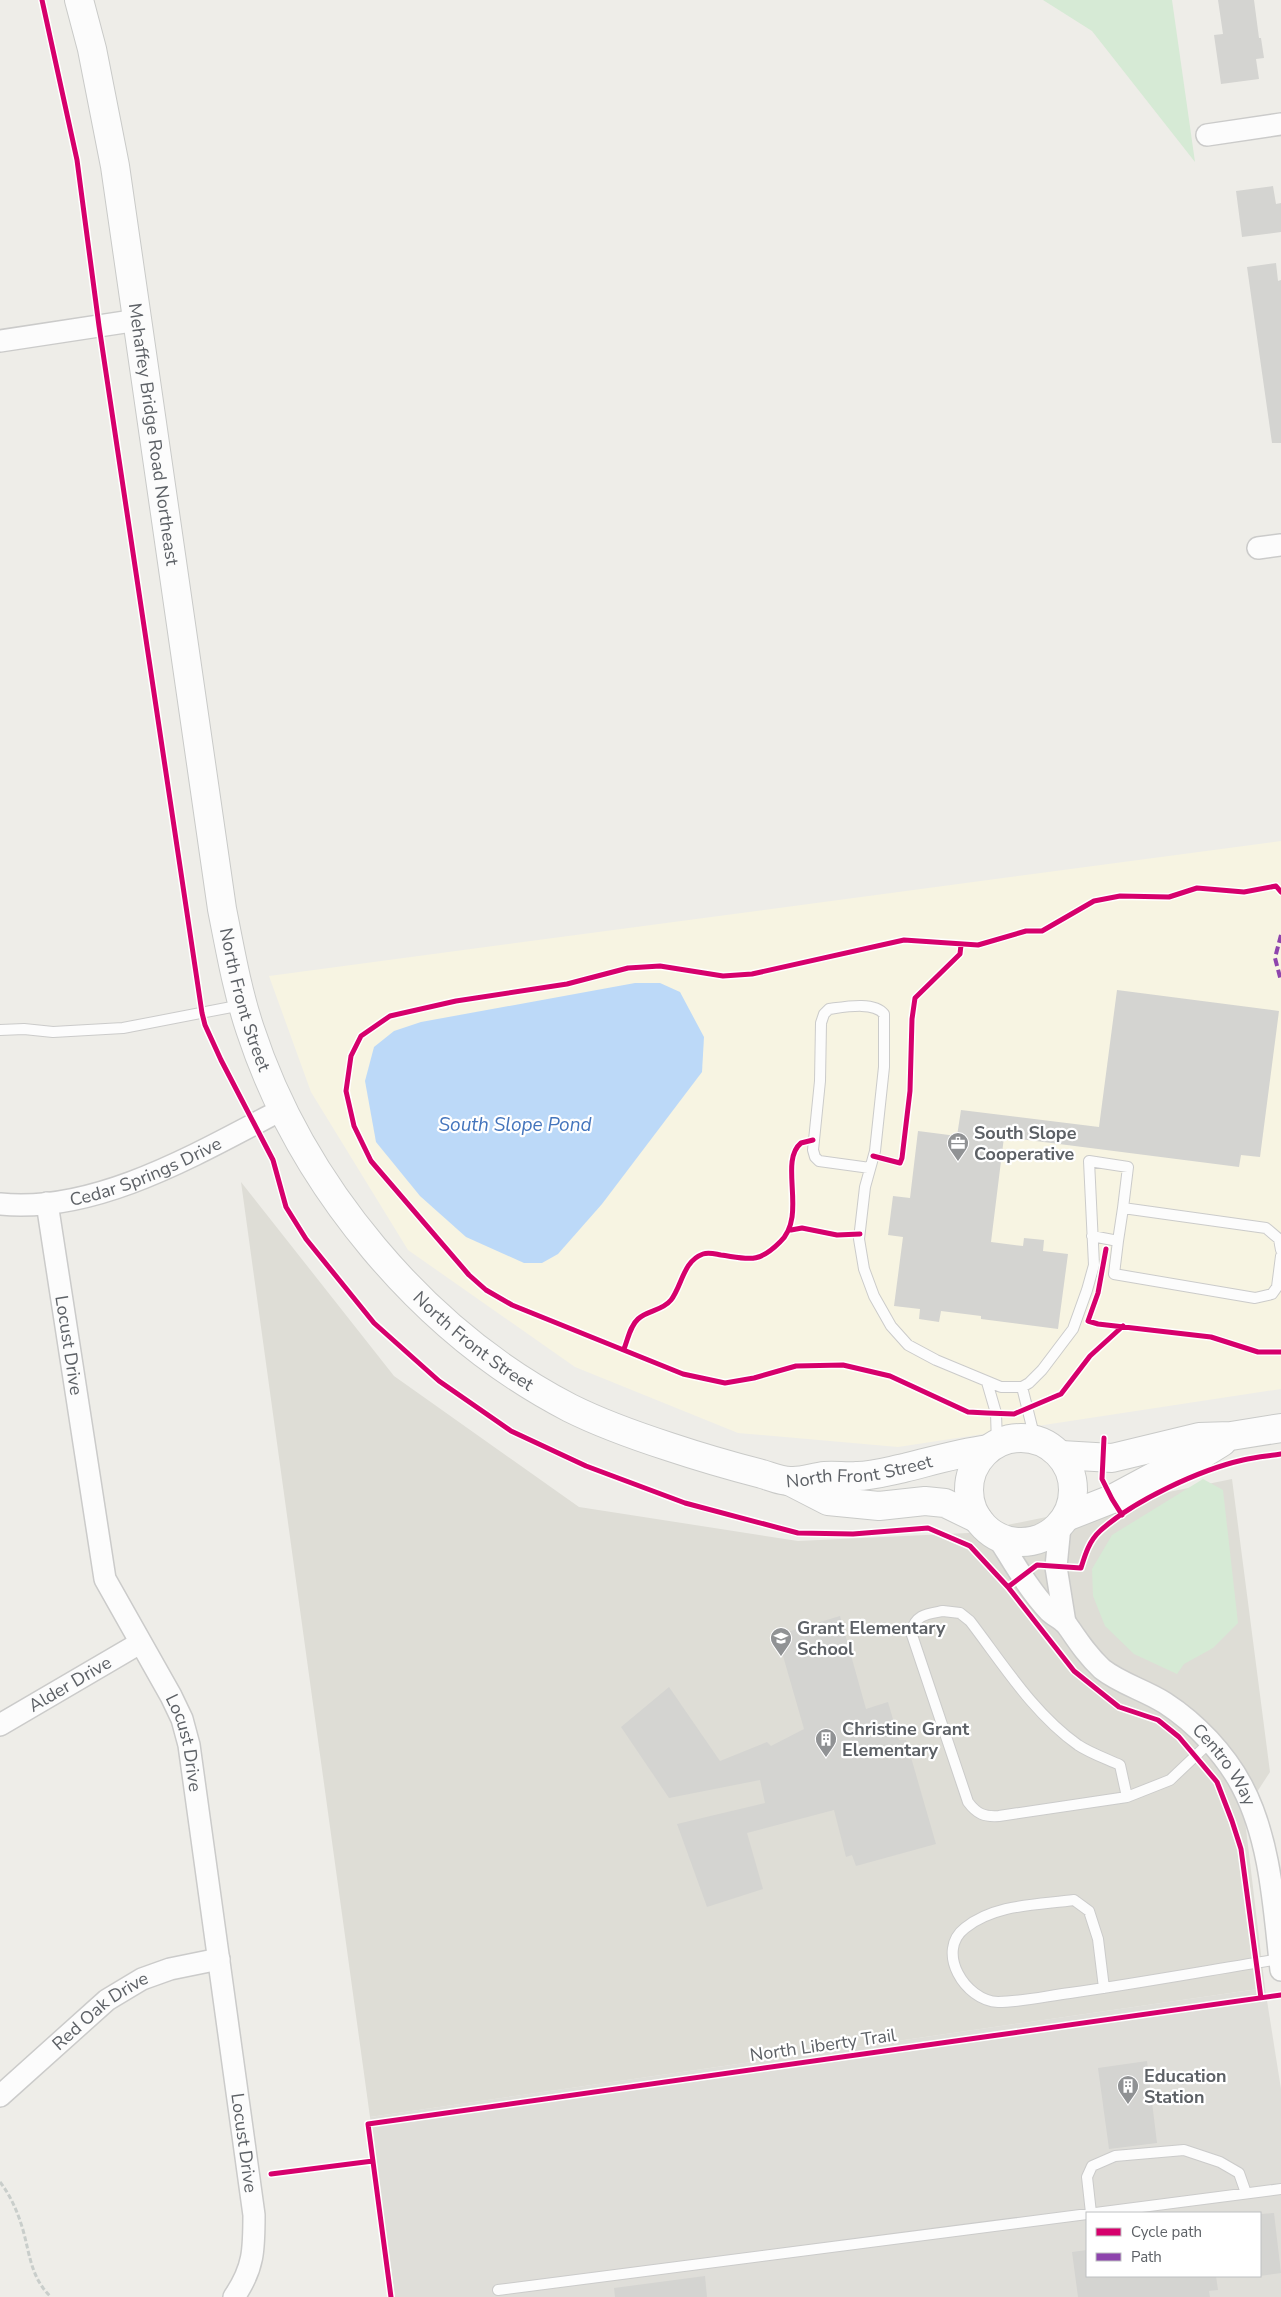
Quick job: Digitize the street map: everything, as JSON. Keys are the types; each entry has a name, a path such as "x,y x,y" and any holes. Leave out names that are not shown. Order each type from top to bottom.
{"main road":[{"name":"Mehaffey Bridge Road Northeast","path":"79,0 92,49 115,166 216,872"},
{"name":"North Front Street","path":"216,872 222,909 249,1028 269,1080 292,1127 333,1194 384,1260 446,1321 497,1362 541,1391 602,1423 700,1457 791,1482 825,1476 860,1476 903,1468 960,1452 992,1447"},
{"path":"1061,1455 1112,1458 1199,1437 1231,1436 1281,1428"},
{"path":"791,1482 828,1501 879,1506 925,1501 945,1503 1010,1541 1025,1542 1039,1540 1063,1522 1112,1499 1181,1462 1201,1455 1231,1436"},
{"path":"987,1528 971,1505 969,1490 971,1475 977,1461 992,1447 1019,1437 1035,1439 1049,1445 1061,1455 1070,1469 1074,1485 1073,1502 1063,1522"}],"street":[{"path":"1207,135 1281,124"},
{"path":"0,341 138,320"},
{"path":"1258,548 1281,545"},
{"name":"Cedar Springs Drive","path":"0,1204 47,1203 100,1193 144,1179 283,1109"},
{"name":"Locust Drive","path":"47,1203 105,1579 182,1719 189,1745 254,2215 254,2243 250,2270 234,2297"},
{"name":"Centro Way","path":"1063,1522 1056,1567 1065,1623"},
{"name":"Centro Way","path":"987,1528 1049,1611 1065,1623 1088,1656 1104,1670 1165,1703 1210,1742 1241,1785 1255,1815 1265,1853 1280,1964"},
{"name":"Alder Drive","path":"0,1725 140,1643"},
{"name":"Red Oak Drive","path":"0,2096 107,2000 142,1979 170,1969 219,1959"}],"lane":[{"path":"0,1030 24,1029 53,1032 123,1028 243,1005"},
{"path":"870,1168 819,1161 815,1157 813,1150 820,1081 821,1023 824,1014 829,1009 872,1007 880,1009 884,1014 884,1067 875,1151 865,1187 860,1239 864,1269 874,1296 891,1326 908,1345 936,1360 1001,1387 1022,1387 1042,1370 1073,1329 1094,1265 1090,1161 1128,1167 1114,1274 1255,1298 1272,1294 1276,1287 1281,1256"},
{"path":"1123,1208 1266,1228 1279,1239 1281,1250"},
{"path":"1092,1236 1118,1241"},
{"path":"987,1382 996,1413 992,1447"},
{"path":"1022,1387 1035,1439"},
{"path":"1127,1797 1120,1765 1080,1746 1048,1719 1029,1699 970,1621 960,1613 943,1610 921,1615 914,1622 911,1632 968,1802 977,1813 988,1817 999,1816 1127,1797 1170,1780 1210,1742"},
{"path":"1104,1988 1098,1939 1089,1911 1074,1900 1004,1909 964,1928 954,1942 954,1964 960,1980 976,1995 997,2002 1104,1988 1280,1964"},
{"path":"1091,2212 1086,2177 1092,2166 1115,2156 1184,2150 1220,2162 1239,2173 1246,2193"},
{"path":"1099,2212 1281,2189"},
{"path":"498,2290 1086,2214"}],"path":[{"path":"0,2182 11,2198 23,2228 34,2272 44,2290 51,2297"}],"shaded area":[{"name":"South Slope Cooperative","path":"1281,841 1281,1389 898,1447 738,1433 575,1367 408,1250 311,1092 269,976"},
{"name":"Grant Elementary School","path":"241,1182 394,1376 579,1507 798,1541 968,1533 1232,1479 1270,1772 1244,1812 1265,1988 370,2117"},
{"path":"1265,1988 1281,2089 1281,2297 395,2297 370,2117"}],"green space":[{"path":"1043,0 1172,0 1195,162 1092,31"},
{"path":"1203,1479 1223,1490 1238,1623 1213,1648 1184,1664 1177,1674 1134,1654 1105,1626 1093,1596 1092,1569 1112,1535"}],"water":[{"name":"South Slope Pond","path":"635,983 660,983 680,992 704,1037 702,1072 602,1204 558,1254 542,1263 524,1263 466,1237 420,1196 376,1142 365,1081 374,1047 394,1031 421,1022"}],"building":[{"path":"1218,0 1254,0 1259,38 1261,38 1264,58 1256,59 1259,79 1221,84 1214,35 1223,34"},
{"path":"1273,186 1276,204 1281,203 1281,232 1242,237 1236,191"},
{"path":"1276,263 1278,281 1281,280 1281,443 1272,443 1247,267"},
{"name":"South Slope Cooperative","path":"1117,990 1279,1011 1260,1157 1241,1155 1239,1167 1004,1137 991,1242 1023,1246 1024,1238 1044,1240 1043,1251 1068,1254 1058,1329 981,1319 981,1316 941,1311 939,1322 919,1319 920,1309 894,1306 903,1237 888,1235 893,1196 910,1198 918,1131 957,1136 961,1110 1099,1127"},
{"name":"Christine Grant Elementary","path":"840,1616 866,1709 888,1702 899,1740 906,1740 936,1844 856,1866 852,1855 846,1857 834,1810 747,1833 763,1889 707,1907 677,1824 765,1803 760,1780 669,1798 621,1727 669,1687 720,1761 767,1742 771,1746 804,1729 777,1635"},
{"name":"Education Station","path":"1147,2061 1157,2143 1109,2149 1098,2068"},
{"path":"1274,2213 1281,2273 1261,2276 1261,2214"},
{"path":"1086,2250 1086,2277 1216,2277 1218,2290 1209,2291 1210,2297 1078,2297 1072,2252"},
{"path":"705,2276 707,2297 615,2297 614,2288"}],"marked path":[{"path":"1281,935 1275,958 1281,981"}],"cycle path":[{"path":"42,0 77,160 99,326 202,1013 205,1025 221,1060 273,1160 286,1207 306,1239 374,1323 439,1381 511,1431 586,1466 685,1503 798,1533 853,1534 928,1528 970,1546 1008,1587 1074,1671 1119,1707 1158,1720 1179,1737 1217,1782 1241,1849 1261,1998"},
{"path":"1123,1326 1090,1356 1061,1394 1014,1414 968,1412 890,1376 843,1365 796,1366 754,1378 725,1383 683,1374 512,1305 486,1290 469,1275 371,1161 354,1126 346,1091 351,1056 361,1036 390,1016 456,1001 567,984 628,968 660,966 723,976 752,974 904,940 978,945 1026,931 1042,931 1094,901 1120,896 1169,897 1197,888 1244,892 1276,886 1281,892"},
{"path":"873,1156 900,1163 910,1091 912,1019 915,998 960,954 961,945"},
{"path":"624,1349 635,1322 671,1300 687,1268 696,1257 710,1253 739,1258 759,1257 780,1242 788,1231 792,1218 792,1163 795,1152 801,1143 813,1140"},
{"path":"791,1230 802,1228 837,1235 860,1234"},
{"path":"1106,1249 1098,1293 1088,1321 1098,1324 1211,1337 1258,1352 1281,1352"},
{"path":"1104,1438 1102,1479 1122,1515"},
{"path":"1008,1587 1037,1565 1081,1568 1090,1544 1100,1531 1130,1509 1167,1488 1226,1465 1248,1459 1281,1454"},
{"name":"North Liberty Trail","path":"391,2297 368,2124 1281,1995"},
{"path":"271,2174 373,2161"}],"place":[{"name":"South Slope Cooperative","path":"958,1162"},
{"name":"Grant Elementary School","path":"781,1657"},
{"name":"Christine Grant Elementary","path":"826,1758"},
{"name":"Education Station","path":"1128,2105"}]}
